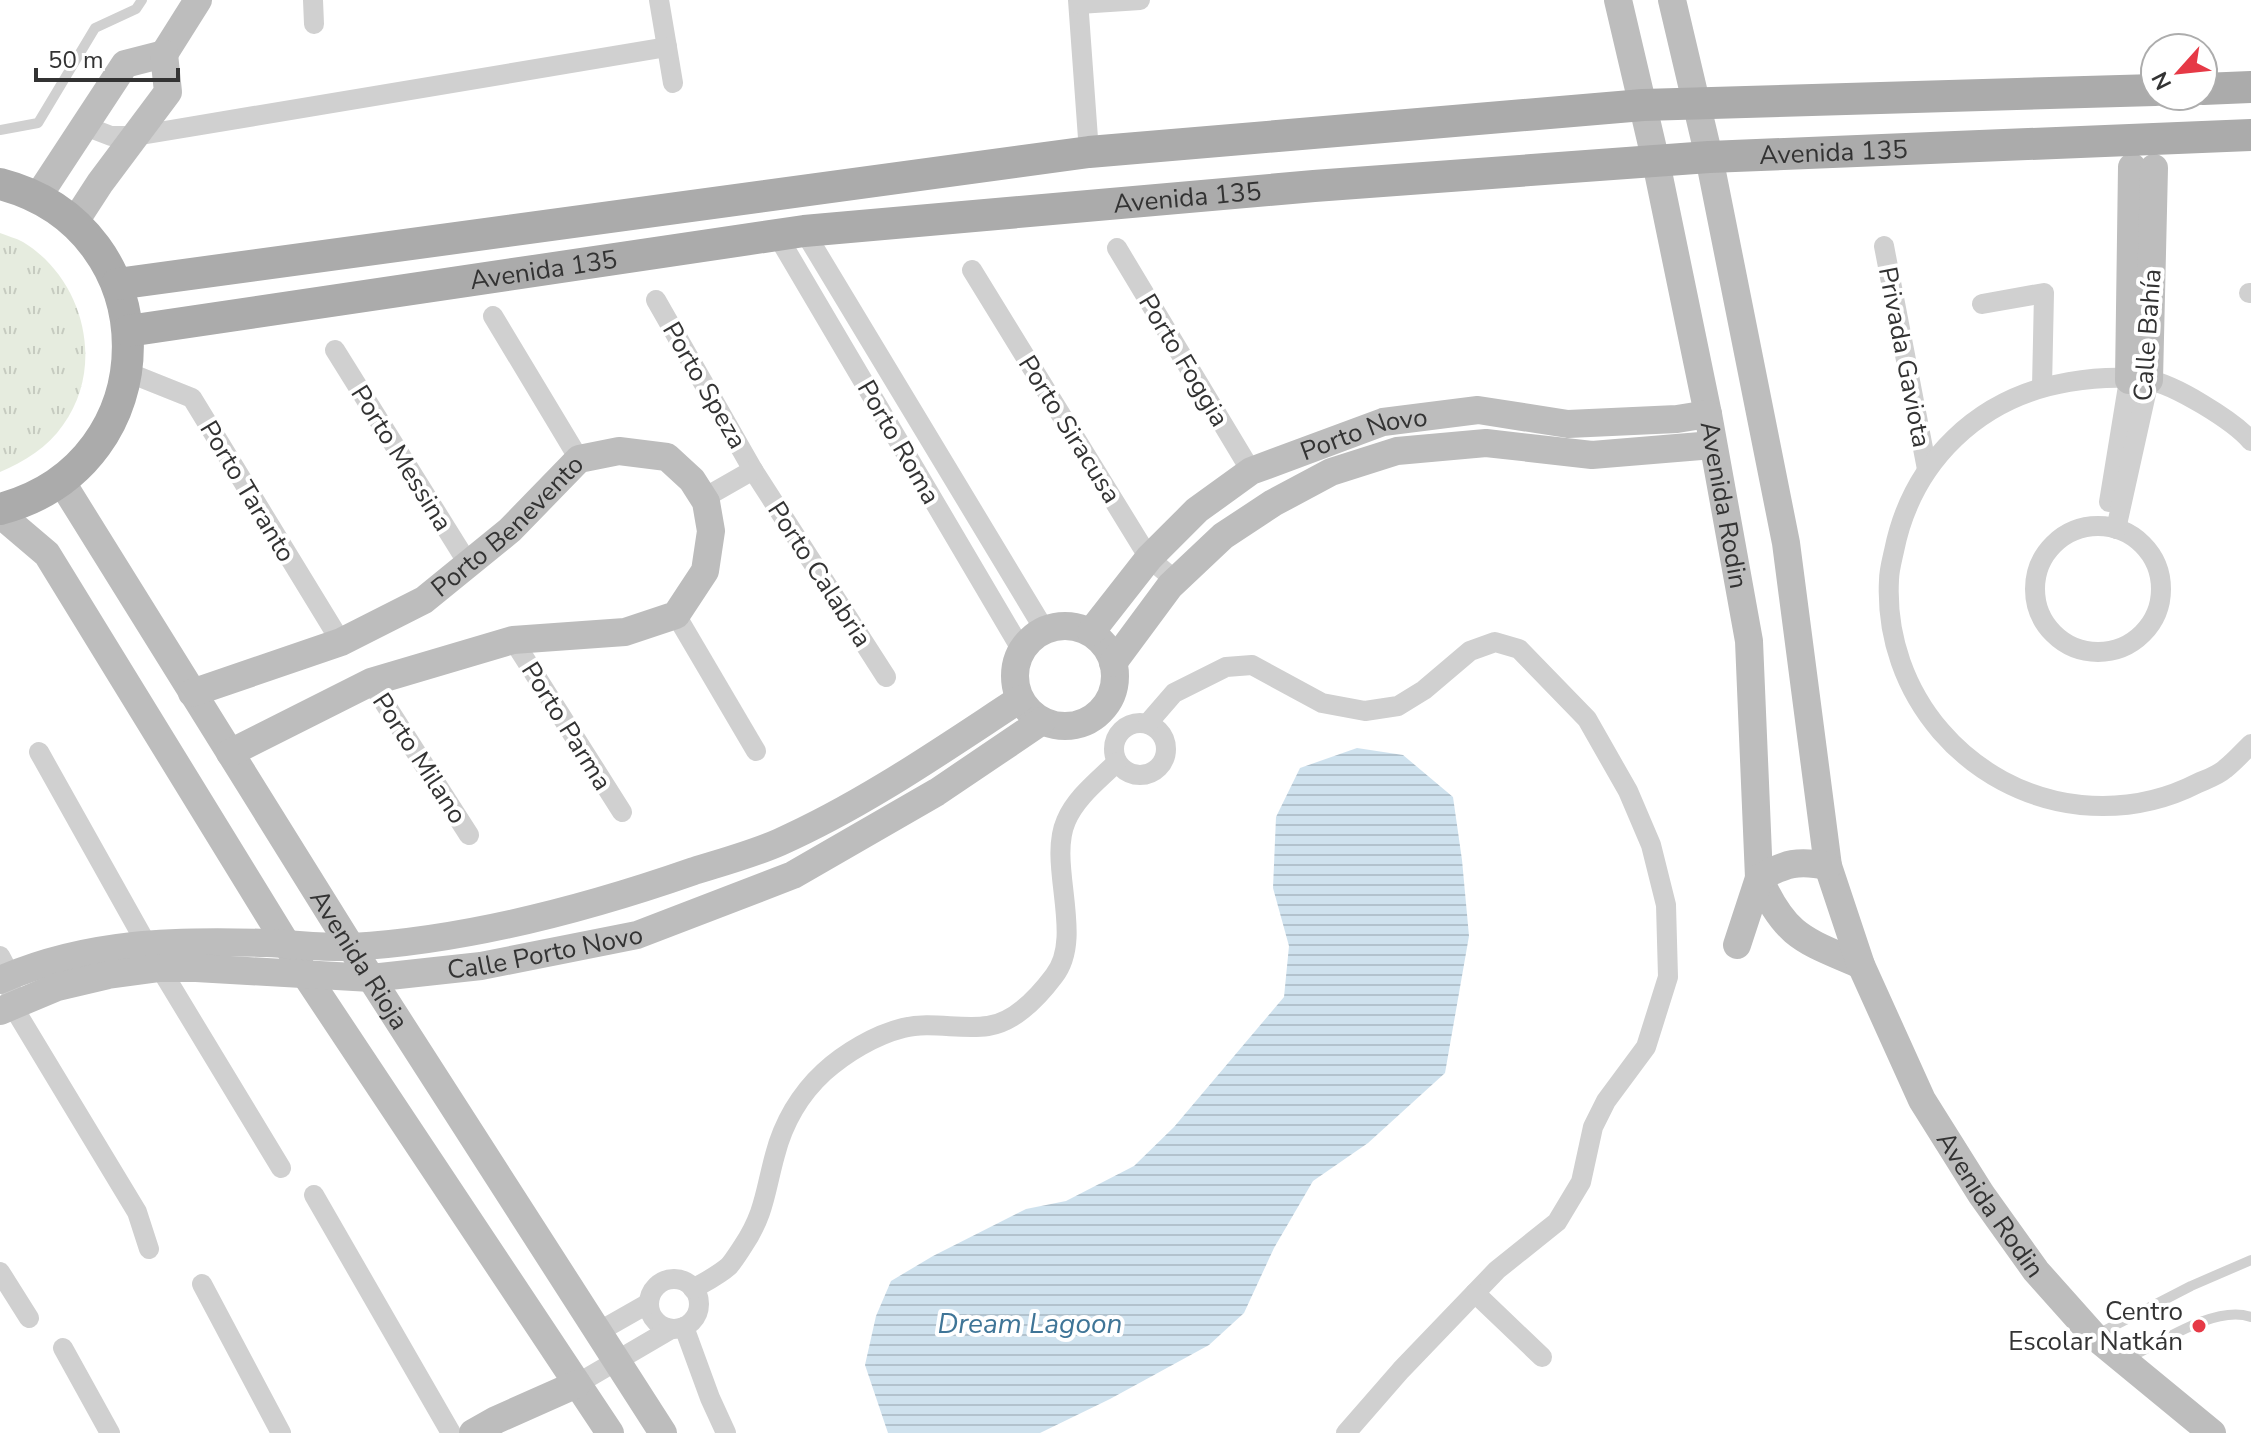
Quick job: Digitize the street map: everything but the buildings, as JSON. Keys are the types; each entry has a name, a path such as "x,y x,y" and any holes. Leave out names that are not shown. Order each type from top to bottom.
{"main road":[{"path":"2219,88 2251,87"},
{"name":"Avenida 135","path":"117,284 1089,152 1643,105 2139,90"},
{"path":"2235,135 2251,123"},
{"name":"Avenida 135","path":"128,331 791,233 1314,186 1709,157 2143,154 2235,135"},
{"path":"0,184 37,198 74,223 94,245 117,284 128,331 127,372 121,398 105,434 81,464 61,481 30,499 0,511"}],"street":[{"path":"74,223 168,92 164,54 198,0"},
{"path":"313,0 314,24"},
{"path":"659,0 673,83"},
{"path":"1089,152 1079,2 1140,0"},
{"name":"Avenida Rodin","path":"1618,0 1656,162 1708,414 1749,641 1759,878 1774,910 1789,928 1813,944 1861,965"},
{"name":"Avenida Rodin","path":"1672,0 1709,157 1786,543 1828,866 1861,965 1930,1114 1981,1194 2036,1271 2094,1336 2212,1433"},
{"path":"85,126 111,136 135,136 667,47"},
{"path":"37,198 125,64 164,54"},
{"name":"Calle Bahía","path":"2111,527 2139,380 2143,154"},
{"name":"Porto Roma","path":"791,233 835,283 1044,629"},
{"name":"Porto Roma","path":"791,233 813,295 1021,649"},
{"name":"Privada Gaviota","path":"1884,246 1927,469"},
{"name":"Porto Foggia","path":"1117,248 1251,471"},
{"name":"Porto Siracusa","path":"972,270 1149,558 1176,581"},
{"path":"813,295 835,283"},
{"path":"1982,304 2044,293 2042,387"},
{"name":"Porto Speza","path":"656,300 753,470"},
{"path":"493,316 579,459"},
{"name":"Porto Messina","path":"335,350 469,565"},
{"name":"Porto Taranto","path":"127,372 192,398 341,642"},
{"path":"2249,435 2193,399 2139,380 2088,379 2042,387 1998,405 1959,433 1927,469 1900,522 1888,580 1893,639 1914,695 1949,743 1997,779 2052,802 2111,808 2169,798 2251,759"},
{"name":"Porto Novo","path":"1091,632 1149,558 1197,510 1251,471 1383,422 1478,410 1568,424 1677,419 1708,414"},
{"name":"Porto Novo","path":"1113,663 1176,581 1223,536 1273,503 1331,472 1397,451 1486,443 1592,455 1713,445"},
{"name":"Porto Benevento","path":"192,693 341,642 424,600 510,530 579,459 619,451 667,457 692,480 704,498"},
{"path":"230,753 371,682 513,640 625,632 676,615 705,571 711,531 704,498 753,470"},
{"name":"Porto Calabria","path":"753,470 886,677"},
{"name":"Avenida Rioja","path":"61,481 351,947 663,1433"},
{"name":"Avenida Rioja","path":"0,511 47,554 305,974 610,1433"},
{"path":"2085,527 2111,527 2134,537 2148,551 2158,570 2161,590 2158,610 2148,628 2133,641 2115,650 2095,652 2075,648 2058,638 2044,622 2037,604 2035,583 2040,564 2051,547 2067,534 2085,527"},
{"path":"676,615 756,751"},
{"path":"1059,625 1076,626 1091,632 1109,651 1113,663 1115,680 1111,696 1103,710 1074,726 1057,726 1042,721 1029,712 1014,683 1015,666 1021,649 1031,637 1059,625"},
{"name":"Porto Parma","path":"513,640 622,812"},
{"path":"1148,723 1174,693 1226,667 1252,665 1322,703 1365,711 1398,706 1424,690 1470,651 1495,642 1519,649 1587,719 1628,791 1651,845 1666,905 1668,977 1646,1047 1606,1101 1593,1127 1581,1182 1557,1222 1497,1270 1401,1370 1346,1433"},
{"name":"Porto Milano","path":"371,682 469,835"},
{"name":"Calle Porto Novo","path":"4,985 54,960 145,943 184,941 351,947 470,932 610,899 779,842 854,804 1020,699"},
{"name":"Calle Porto Novo","path":"4,985 57,987 108,975 160,968 371,978 481,966 637,935 793,875 937,792 1042,721"},
{"path":"1139,722 1148,723 1162,733 1165,758 1155,771 1138,776 1123,769 1117,762 1114,745 1123,729 1139,722"},
{"path":"2222,772 2251,744"},
{"path":"39,752 145,943 281,1168"},
{"path":"693,1289 730,1265 755,1228 768,1193 784,1127 799,1101 822,1073 873,1039 903,1027 936,1024 990,1026 1021,1011 1057,973 1067,942 1061,858 1064,824 1076,803 1117,762"},
{"path":"1737,945 1759,878 1783,864 1806,862 1828,866"},
{"path":"4,985 137,1212 149,1249"},
{"path":"314,1195 451,1433"},
{"path":"0,1272 29,1318"},
{"path":"473,1433 577,1384 616,1361 678,1328 692,1321 698,1311 698,1299 693,1289 681,1281 666,1281 654,1289 649,1303 655,1320 678,1328 726,1433"},
{"path":"202,1284 281,1433"},
{"path":"1475,1293 1542,1357"},
{"path":"598,1332 649,1303"},
{"path":"63,1348 110,1433"}],"lane":[{"path":"0,130 38,123 95,28 136,9 142,0"},
{"path":"2094,1336 2191,1286 2251,1260"},
{"path":"2125,1360 2217,1315 2239,1312 2251,1317"}],"green space":[{"path":"0,233 23,242 44,258 61,278 74,301 82,325 85,351 83,377 76,402 63,425 35,453 0,472"}],"water":[{"name":"Dream Lagoon","path":"1357,748 1403,755 1453,797 1469,936 1445,1073 1368,1143 1313,1181 1274,1248 1244,1313 1209,1345 1040,1433 888,1433 865,1365 876,1316 891,1281 1026,1209 1066,1201 1134,1166 1174,1127 1284,997 1289,946 1273,888 1276,817 1300,768"}],"place":[{"name":"Centro Escolar Natkán","path":"2199,1326"}]}
